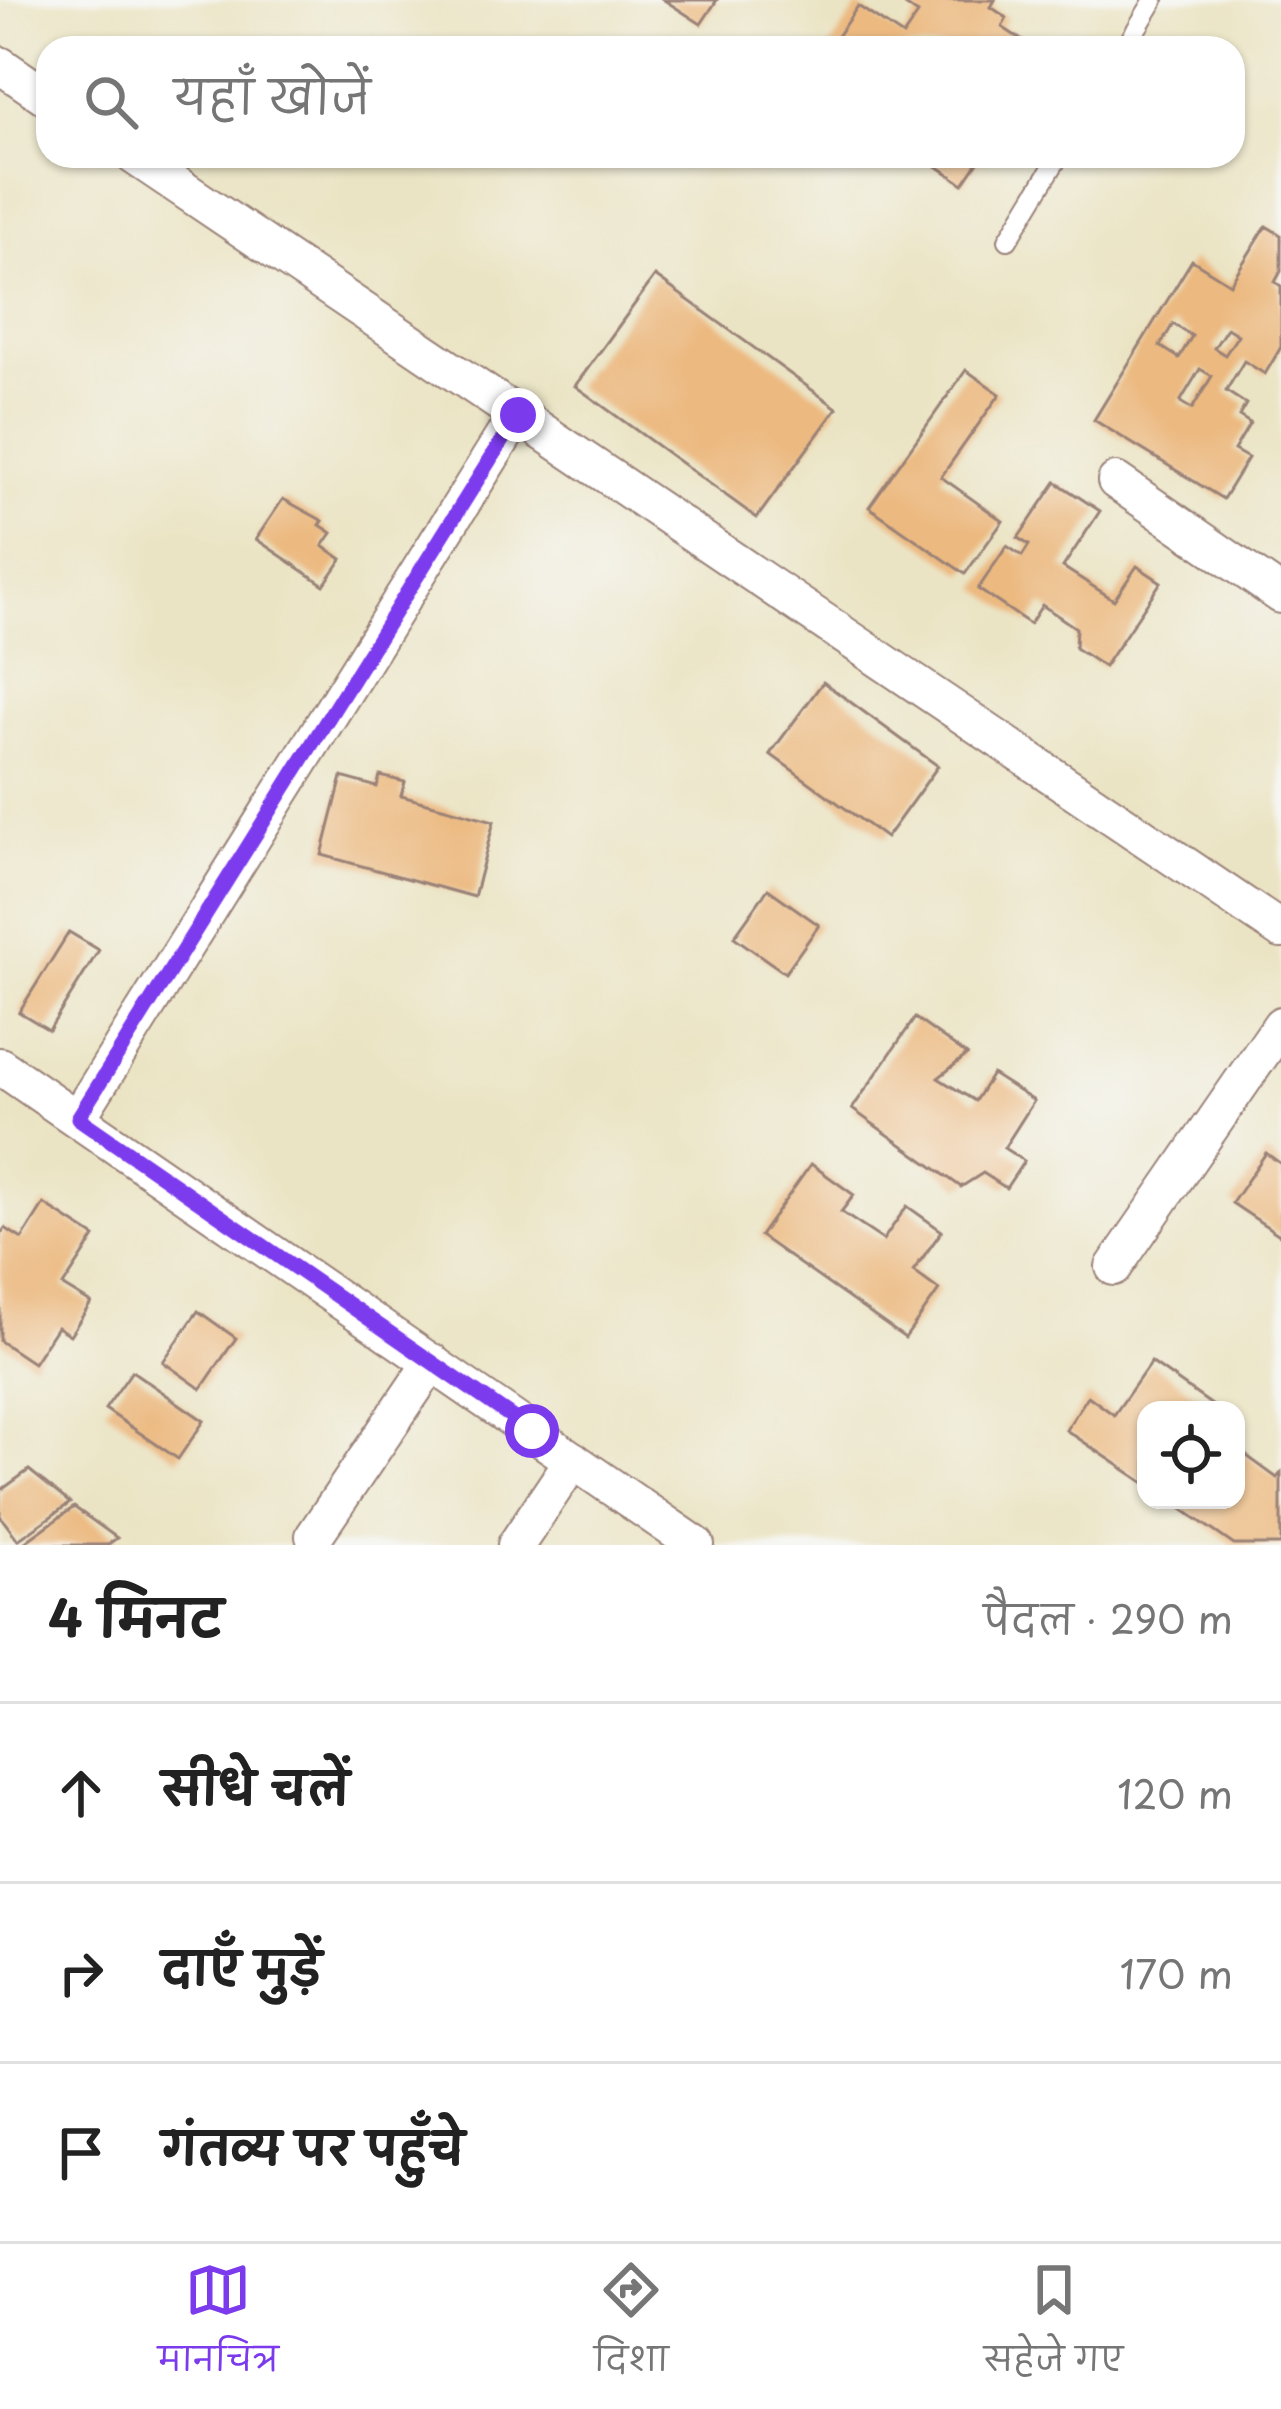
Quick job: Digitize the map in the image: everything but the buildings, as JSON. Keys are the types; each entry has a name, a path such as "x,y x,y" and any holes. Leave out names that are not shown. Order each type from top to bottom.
{"street":[{"path":"0,65 36,90"},
{"path":"152,168 1281,931"},
{"path":"78,1118 518,415"},
{"path":"1116,481 1281,595"},
{"path":"1114,1267 1281,1025"},
{"path":"0,1066 696,1545"},
{"path":"314,1536 432,1362"},
{"path":"516,1545 573,1460"}],"lane":[{"path":"1132,36 1154,0"},
{"path":"1008,240 1052,168"}],"route":[{"path":"518,415 78,1118 532,1431"}]}
